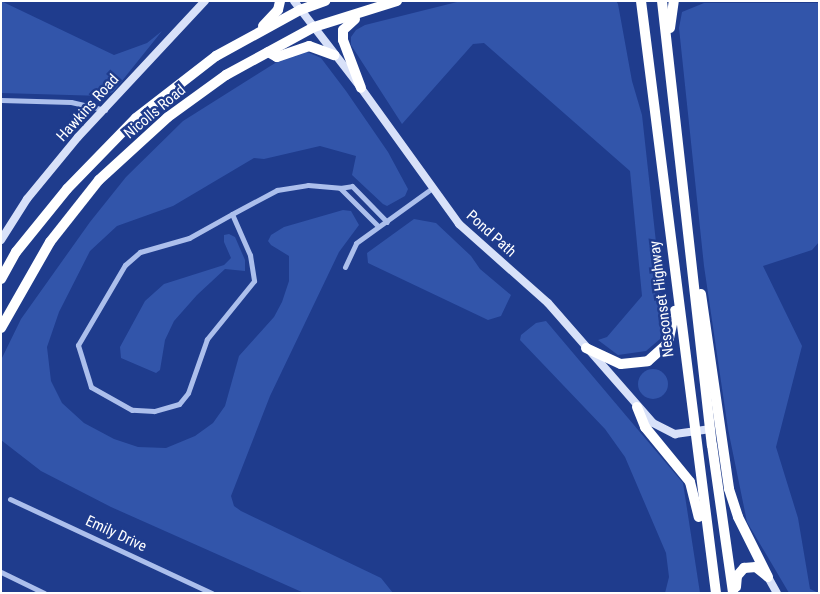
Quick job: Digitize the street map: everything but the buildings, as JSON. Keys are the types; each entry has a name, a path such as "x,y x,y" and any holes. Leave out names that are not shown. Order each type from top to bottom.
{"highway":[{"path":"251,37 271,18 280,1"},
{"name":"Nicolls Road","path":"1,279 16,252 104,149 175,86 216,56 300,10 325,1"},
{"name":"Nicolls Road","path":"1,328 50,242 100,180 168,117 226,75 314,27 397,1"},
{"path":"634,1 646,39"},
{"name":"Nesconset Highway","path":"642,1 693,432 716,593"},
{"path":"662,1 687,210 710,429 735,593"},
{"path":"672,84 670,18 674,1"},
{"path":"361,88 357,70 346,51 343,30 347,23 376,7"},
{"path":"268,52 277,57 309,46 334,55"},
{"path":"687,210 729,490 738,517 768,578"},
{"path":"586,348 621,364 648,361 662,352 670,339 678,296"},
{"path":"637,407 645,427 692,485 708,541"},
{"path":"735,593 737,576 744,568 756,567 768,578"}],"main road":[{"name":"Hawkins Road","path":"1,240 27,199 205,1"},
{"name":"Pond Path","path":"294,1 361,88 431,189 458,224 548,303 637,407 666,432 693,432 710,429"},
{"path":"768,578 777,593"}],"street":[{"path":"1,100 71,102 105,110"},
{"path":"232,214 250,255 254,281 207,339 188,393 179,404 154,411 132,410 91,387 78,345 124,265 140,252 189,238 232,214 277,190 308,185 340,188 352,186 387,222"},
{"path":"340,188 377,225"},
{"path":"345,267 356,243 377,225 387,222 431,189"},
{"path":"352,199 357,191"},
{"name":"Emily Drive","path":"10,499 212,593"},
{"path":"1,572 44,593"}],"shaded area":[{"path":"1,1 114,55 147,43 162,31 113,92 103,96 1,93"},
{"path":"461,1 616,1 618,4 632,81 642,115 664,315 660,339 646,351 618,355 598,340 607,337 642,296 630,171 484,43 473,44 402,124 351,45 351,37 356,30 365,25"},
{"path":"704,3 819,3 819,242 812,250 763,266 802,346 776,447 798,518 810,589 819,593 789,593 747,522 728,429 704,266 679,28 682,12"},
{"path":"305,51 321,58 346,91 388,152 408,189 405,196 387,206 383,204 352,175 356,156 320,146 264,159 254,158 173,206 117,226 90,251 59,312 47,347 51,381 62,403 84,423 114,439 138,447 166,448 195,436 213,423 225,406 239,356 274,317 282,302 289,281 289,256 271,245 268,241 271,235 284,227 343,210 351,211 359,225 339,252 270,396 231,496 234,506 241,511 381,578 393,593 304,593 111,507 41,471 1,440 1,360 21,319 90,222 126,177 183,121 288,55"},
{"path":"414,219 436,223 471,256 480,269 511,295 501,316 488,320 368,263 367,253"},
{"path":"229,234 235,237 245,260 245,271 225,269 197,295 174,321 165,340 160,370 156,373 121,358 120,347 145,301 164,284 224,265 231,258 224,242 224,235"},
{"path":"546,321 683,483 700,593 665,593 669,577 666,553 625,457 605,429 520,340 521,335 536,323"},
{"path":"653,369 664,373 668,384 664,395 653,399 642,395 638,384 642,373"}]}
